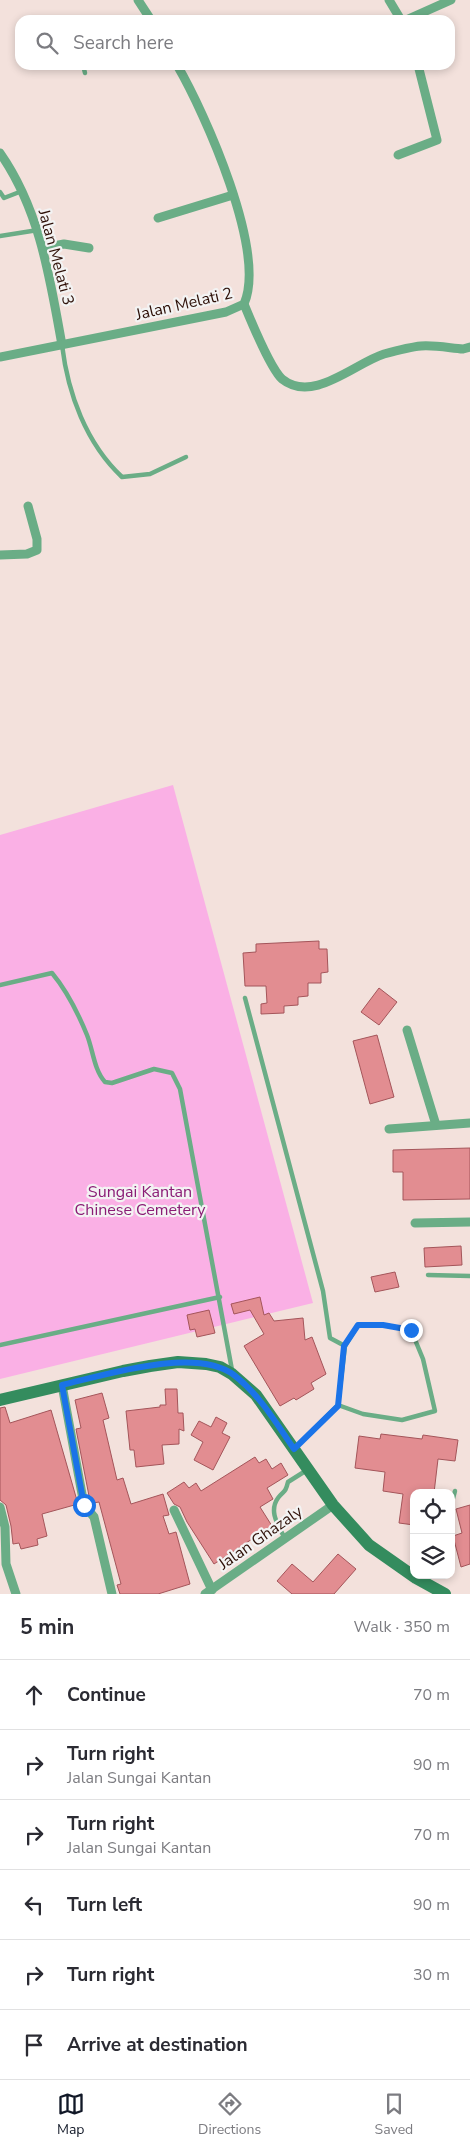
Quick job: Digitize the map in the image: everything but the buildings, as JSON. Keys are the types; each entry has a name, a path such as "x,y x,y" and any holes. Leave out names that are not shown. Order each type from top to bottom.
{"main road":[{"path":"0,1400 124,1370 178,1362 220,1367 232,1374 256,1395 333,1506 369,1545 410,1572"},
{"path":"420,1579 445,1594"}],"street":[{"path":"138,0 148,15"},
{"path":"389,0 398,15"},
{"path":"417,15 451,0"},
{"name":"Jalan Melati 2","path":"0,357 226,312 244,304 249,293 246,243 222,160 194,94 181,70"},
{"path":"398,155 436,140 419,70"},
{"name":"Jalan Melati 3","path":"0,153 22,191 38,230 62,345"},
{"path":"158,218 232,195"},
{"path":"43,248 64,244 89,248"},
{"path":"244,304 263,347 280,377 294,386 321,384 350,372 382,355 421,346 464,349 470,347"},
{"path":"0,555 27,554 38,550 28,506"},
{"path":"407,1030 436,1125"},
{"path":"389,1129 470,1124"},
{"path":"415,1223 470,1222"},
{"path":"62,1385 84,1505 94,1517 112,1594"},
{"name":"Jalan Ghazaly","path":"208,1592 333,1506"},
{"path":"0,1507 5,1527 6,1564 16,1594"},
{"path":"174,1510 208,1592"}],"lane":[{"path":"0,192 4,198 22,191"},
{"path":"0,236 38,230"},
{"path":"62,345 69,379 87,432 107,463 122,477 150,474 186,458"},
{"path":"0,985 52,973 72,1002 86,1035 100,1077 105,1082 112,1083 154,1069 167,1070 172,1073 180,1089 220,1297 232,1374"},
{"path":"245,998 323,1291 330,1338 344,1346"},
{"path":"428,1276 470,1276"},
{"path":"0,1345 220,1297"},
{"path":"294,1449 338,1406 344,1346 358,1325 383,1325 411,1330 423,1359 435,1412 402,1420 363,1414 338,1406"},
{"path":"285,1539 273,1515 275,1507 278,1498 286,1492 288,1482 308,1469"}],"green space":[{"name":"Sungai Kantan Chinese Cemetery","path":"173,785 313,1303 0,1379 0,835"}],"route":[{"path":"84,1505 62,1385 124,1370 178,1362 220,1367 232,1374 256,1395 294,1449 338,1406 344,1346 358,1325 383,1325 411,1330"}]}
